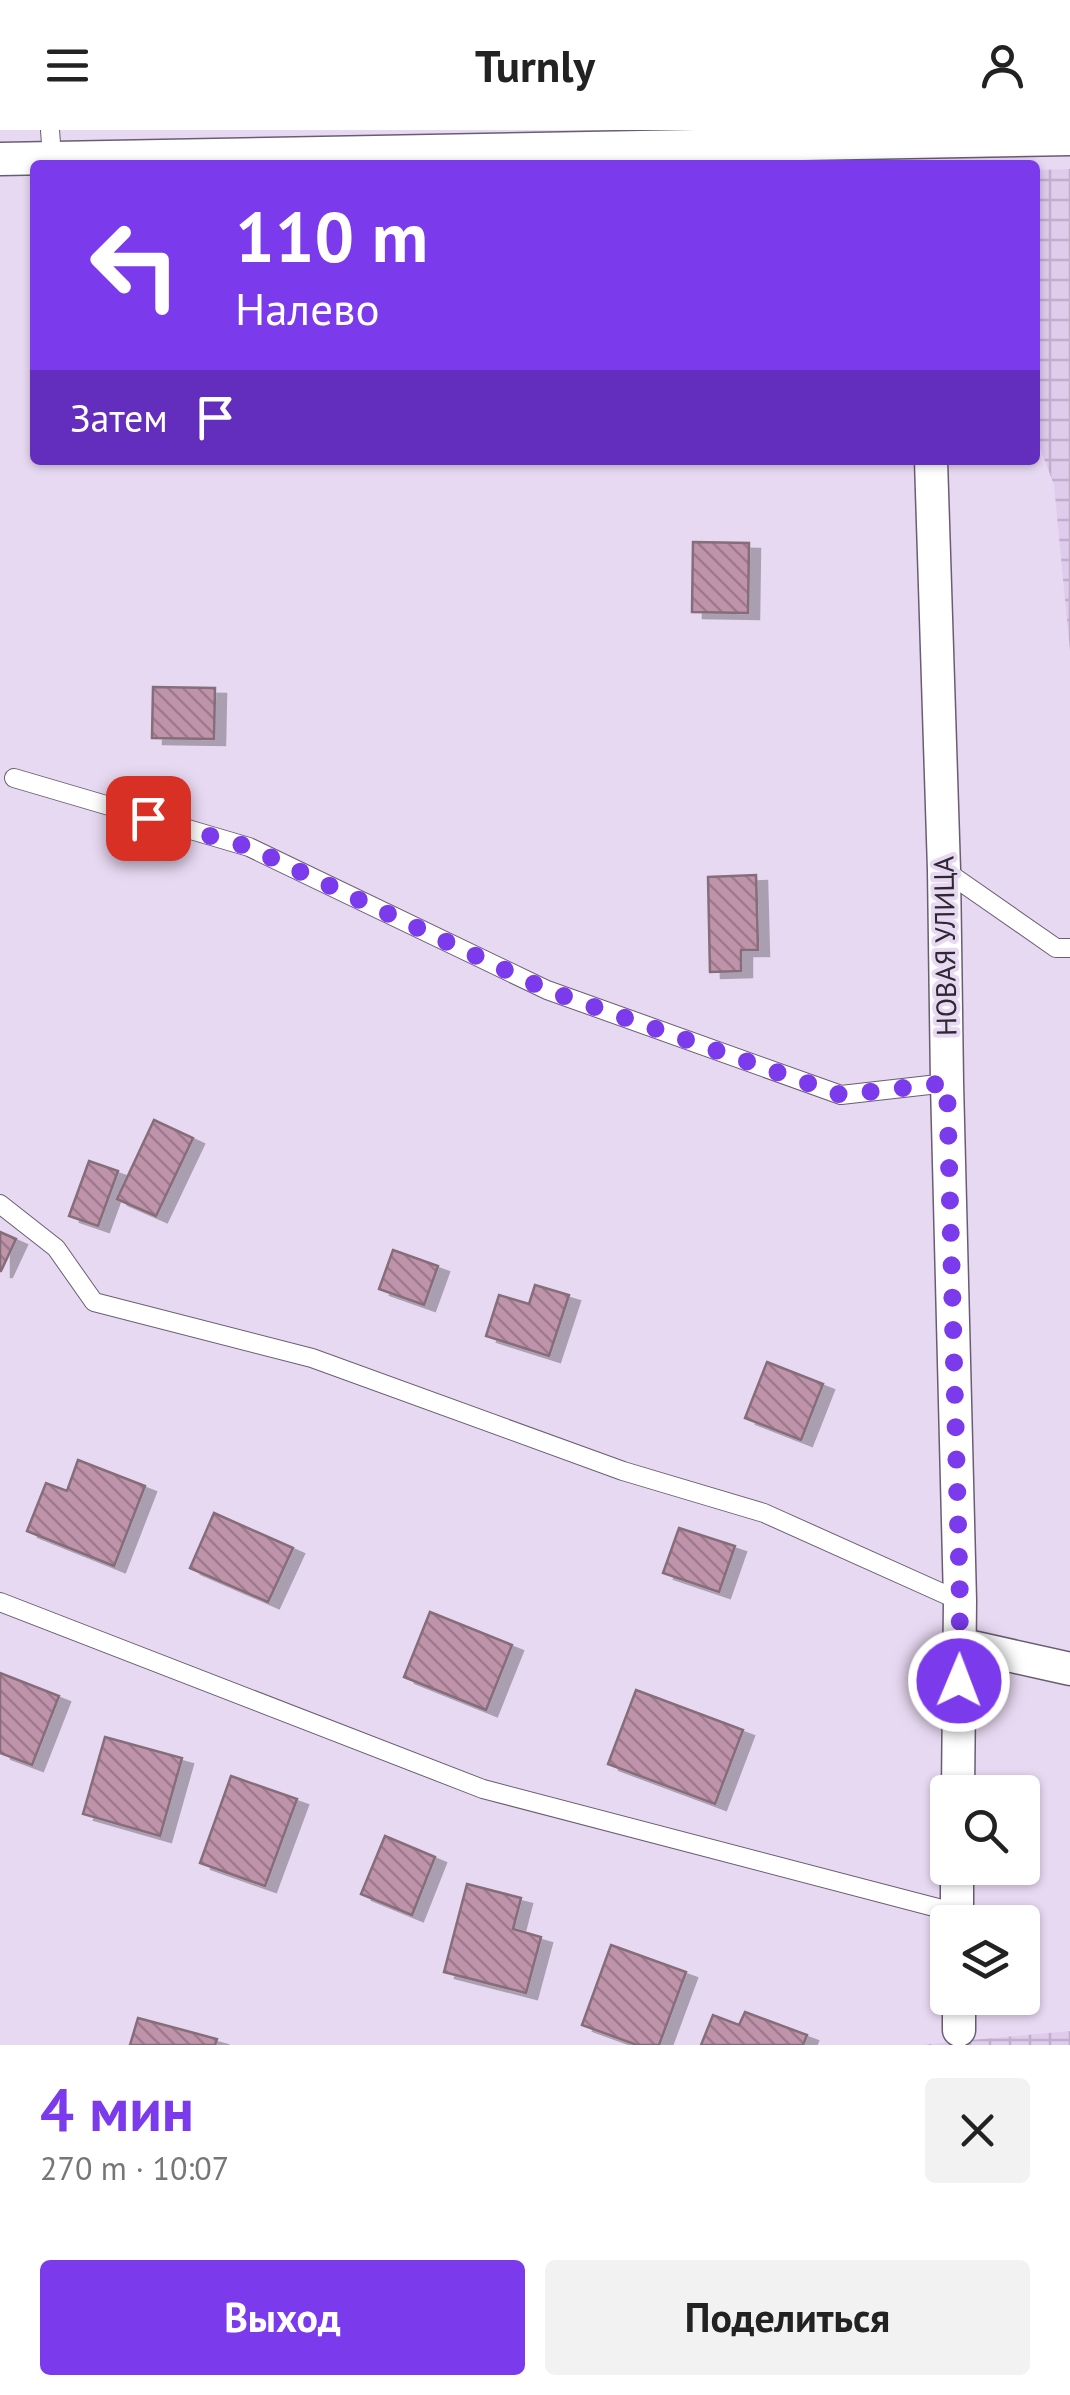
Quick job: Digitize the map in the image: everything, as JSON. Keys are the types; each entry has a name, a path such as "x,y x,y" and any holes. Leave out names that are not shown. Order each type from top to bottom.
{"street":[{"path":"0,159 51,144 794,136 922,154 1070,139"},
{"name":"НОВАЯ УЛИЦА","path":"931,465 960,1602 958,1775"},
{"path":"959,1644 1070,1669"}],"lane":[{"path":"14,778 249,847 547,990 841,1095 947,1083"},
{"path":"944,870 1056,948 1070,948"},
{"path":"0,1204 56,1248 94,1302 312,1358 623,1471 764,1512 960,1602"},
{"path":"0,1602 483,1788 930,1911"}],"shaded area":[{"path":"1070,169 1070,651 1054,485 1040,448 1040,170"},
{"path":"1070,2031 1070,2045 921,2045 960,2041"}],"building":[{"path":"693,542 749,543 748,613 692,612"},
{"path":"153,687 215,688 214,739 152,738"},
{"path":"756,875 758,950 741,950 741,971 710,972 708,877"},
{"path":"154,1120 193,1138 156,1216 117,1199"},
{"path":"89,1161 118,1171 98,1226 69,1216"},
{"path":"0,1232 16,1239 1,1271 0,1271"},
{"path":"393,1250 438,1266 424,1305 379,1289"},
{"path":"535,1285 569,1295 549,1356 486,1336 499,1295 529,1304"},
{"path":"767,1362 823,1384 801,1440 745,1418"},
{"path":"78,1460 145,1486 114,1566 27,1531 46,1483 67,1491"},
{"path":"214,1513 293,1548 268,1602 190,1568"},
{"path":"679,1528 735,1546 719,1592 663,1573"},
{"path":"430,1612 512,1645 486,1710 404,1677"},
{"path":"0,1673 59,1696 32,1765 0,1753"},
{"path":"636,1690 743,1730 715,1804 608,1764"},
{"path":"105,1737 182,1758 160,1836 83,1814"},
{"path":"231,1776 297,1799 265,1886 200,1863"},
{"path":"385,1836 435,1857 412,1915 361,1894"},
{"path":"467,1884 521,1898 513,1929 541,1937 526,1993 444,1972"},
{"path":"611,1945 686,1972 659,2045 637,2045 582,2025"},
{"path":"745,2012 807,2035 803,2045 701,2045 713,2015 739,2025"},
{"path":"138,2018 217,2039 215,2045 130,2045"}],"route":[{"path":"148,818 249,847 547,990 841,1095 947,1083 959,1681"}]}
